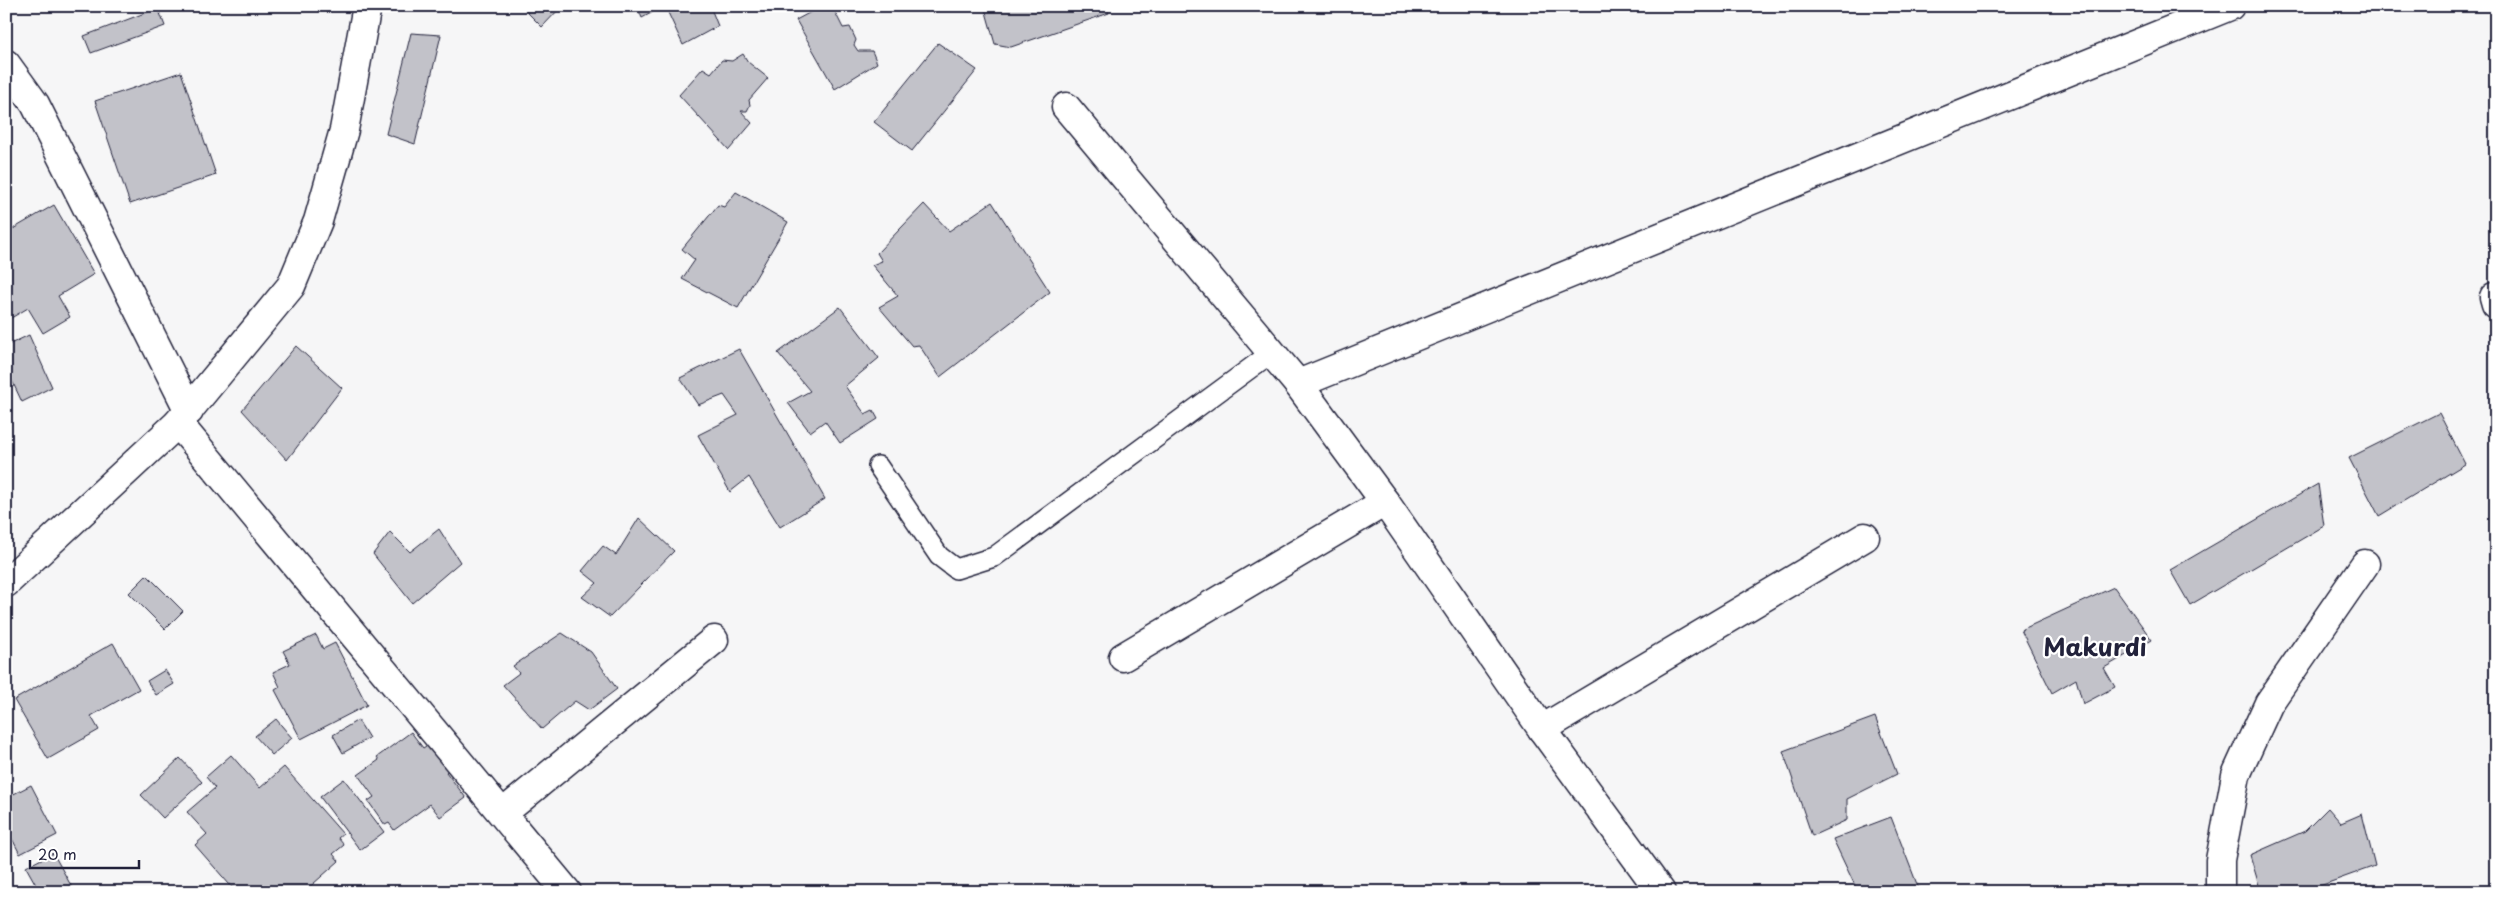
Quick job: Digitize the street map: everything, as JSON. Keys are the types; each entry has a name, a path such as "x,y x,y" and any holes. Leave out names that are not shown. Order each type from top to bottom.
{"street":[{"path":"6,583 183,417 291,286 318,222 344,130 367,6"},
{"path":"1298,384 2230,6"},
{"path":"6,64 35,104 183,417 567,892"},
{"path":"1066,108 1298,384 1385,502 1542,729 1661,892"},
{"path":"1123,656 1385,502"},
{"path":"1542,729 1865,537"},
{"path":"2220,892 2220,860 2236,775 2269,703 2365,564"},
{"path":"503,813 714,640"}],"lane":[{"path":"878,466 939,556 956,568 994,558 1271,353"}],"building":[{"path":"521,6 562,6 542,27"},
{"path":"637,6 664,6 642,18"},
{"path":"665,6 710,6 718,26 683,45"},
{"path":"822,6 832,6 843,28 850,27 856,40 854,45 858,51 872,51 877,63 835,89 796,20"},
{"path":"982,6 1106,6 1109,13 1011,47 995,44 986,12"},
{"path":"158,8 165,26 91,53 84,36"},
{"path":"411,33 441,35 415,144 386,134"},
{"path":"938,43 977,70 912,151 874,122"},
{"path":"743,54 748,62 768,78 749,100 750,105 747,111 741,111 752,123 729,150 679,95 703,68 711,73 722,60 732,61"},
{"path":"181,72 216,175 130,204 95,101"},
{"path":"736,192 788,222 738,308 682,279 695,260 682,249 718,205 724,207"},
{"path":"992,202 1050,292 940,377 919,345 912,346 879,307 898,296 872,265 882,261 877,253 924,204 949,231"},
{"path":"54,205 94,274 58,296 70,317 43,333 28,308 6,321 6,233"},
{"path":"840,307 879,358 845,386 865,414 873,410 878,419 840,443 825,421 810,432 788,403 810,391 778,353"},
{"path":"29,335 52,387 22,402 6,368 6,346"},
{"path":"296,346 342,388 287,460 242,410"},
{"path":"739,349 825,499 780,527 749,477 730,492 698,435 738,415 724,395 698,405 680,378"},
{"path":"2439,413 2465,464 2379,516 2349,458"},
{"path":"2318,484 2324,526 2190,605 2170,570"},
{"path":"639,518 674,551 610,617 582,597 597,583 582,571 603,546 616,555"},
{"path":"439,529 460,562 412,603 373,554 390,532 410,552"},
{"path":"147,575 183,611 165,629 129,593"},
{"path":"2114,587 2152,640 2104,668 2115,687 2083,704 2076,679 2052,693 2021,630"},
{"path":"562,633 591,652 617,689 589,710 575,701 542,729 503,685 519,673 513,666"},
{"path":"316,635 323,649 335,643 367,705 301,739 275,690 280,687 273,672 290,664 283,651"},
{"path":"113,643 139,689 91,716 99,730 48,759 14,700"},
{"path":"165,670 174,684 156,695 147,681"},
{"path":"1875,717 1897,774 1847,799 1847,820 1812,836 1783,751"},
{"path":"276,719 292,738 272,755 255,736"},
{"path":"358,720 369,738 343,753 333,735"},
{"path":"411,732 423,748 432,742 451,768 446,772 466,798 440,817 430,804 394,830 389,823 385,825 368,801 374,797 358,775 379,760 377,757"},
{"path":"231,755 260,788 284,767 343,834 338,838 344,845 333,854 339,861 304,892 236,892 195,845 207,834 187,812 215,788 206,777"},
{"path":"180,758 202,782 163,818 141,795"},
{"path":"344,779 384,832 360,850 320,797"},
{"path":"31,785 57,835 20,854 6,827 6,798"},
{"path":"2328,808 2341,823 2362,814 2375,866 2303,892 2261,892 2250,855 2305,831"},
{"path":"1891,817 1920,892 1858,892 1833,839"},
{"path":"53,853 73,892 40,892 26,867"}],"district":[{"name":"Makurdi","path":"2095,646"}]}
